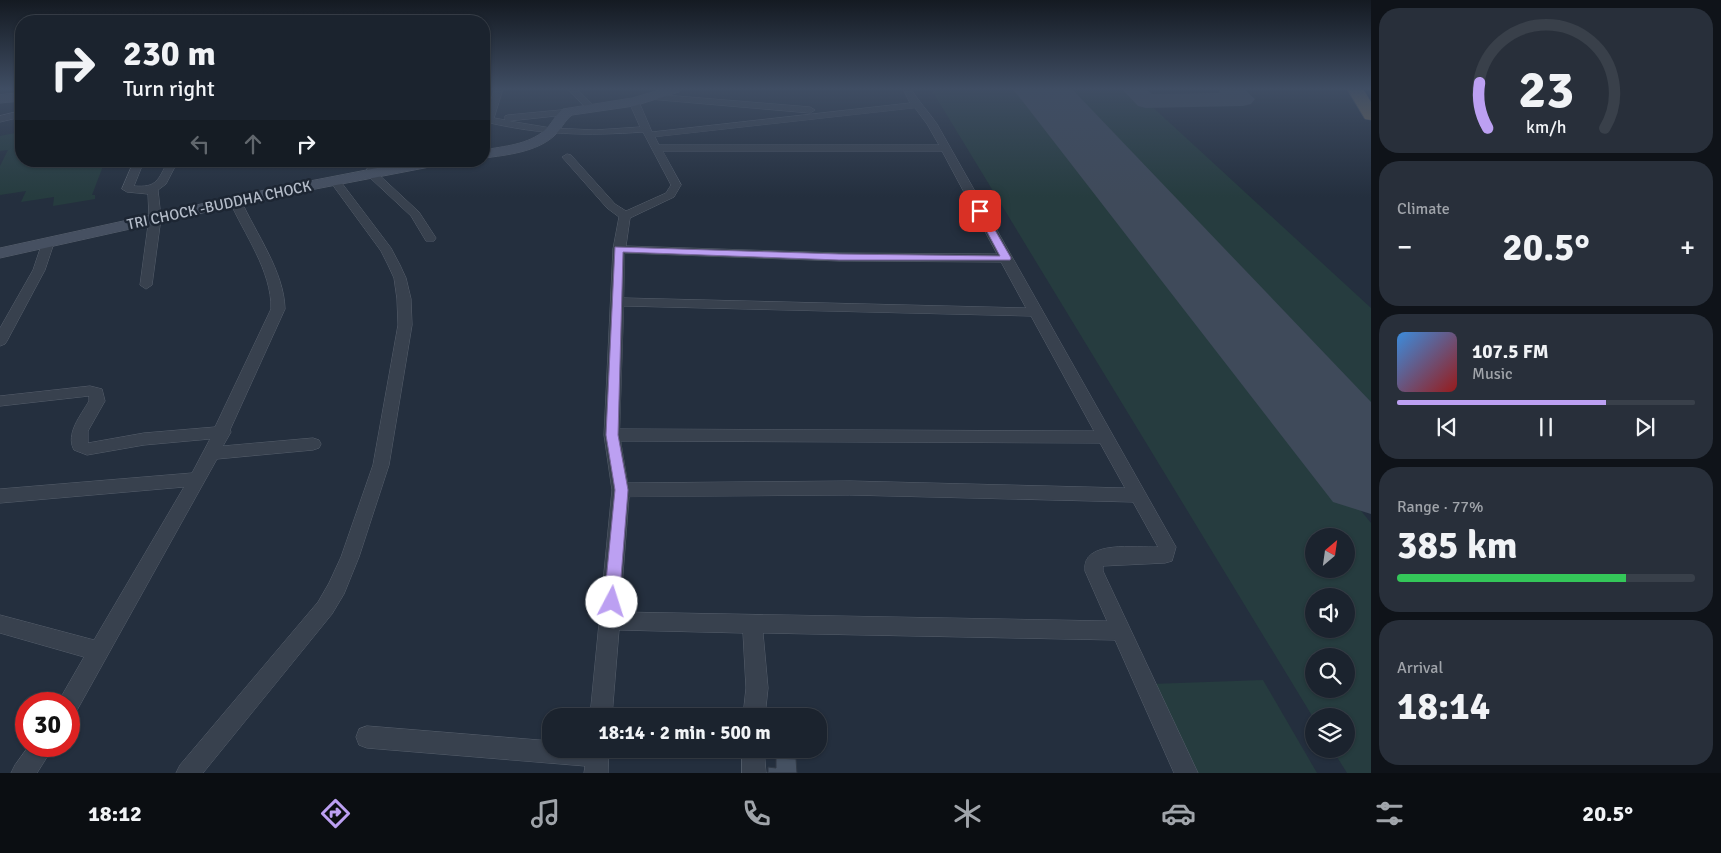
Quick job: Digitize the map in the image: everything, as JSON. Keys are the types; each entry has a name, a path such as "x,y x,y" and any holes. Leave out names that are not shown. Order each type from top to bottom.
{"street":[{"path":"516,125 551,131 651,137 944,148"},
{"path":"490,153 523,146 543,138 555,125"},
{"path":"625,216 670,195 676,185 645,125"},
{"path":"651,137 745,125"},
{"path":"931,125 1167,547 1165,555 1107,556 1098,558 1093,563 1094,571 1120,631 1186,773"},
{"path":"567,157 611,206 625,216"},
{"path":"136,167 127,189 151,190 161,184 171,167"},
{"path":"373,167 415,214 430,238"},
{"name":"TRI CHOCK -BUDDHA CHOCK","path":"0,253 235,200 334,180 373,167"},
{"path":"188,773 325,608 337,588 350,557 381,465 405,325 404,299 400,278 387,251 334,180"},
{"path":"146,285 155,218 153,191 151,190"},
{"path":"75,692 212,453 278,309 280,301 276,286 242,219 235,200"},
{"path":"602,708 621,490 612,435 619,249 625,216"},
{"path":"0,341 39,270 48,243"},
{"path":"619,249 839,257 1006,258"},
{"path":"617,302 1035,312"},
{"path":"0,401 90,391 97,393 97,401 80,430 80,446 88,449 144,439 223,432"},
{"path":"612,435 1106,437"},
{"path":"212,453 313,444"},
{"path":"0,496 197,479"},
{"path":"621,490 850,488 1139,496"},
{"path":"610,620 1120,631"},
{"path":"0,624 98,651"},
{"path":"752,624 757,688 755,708"},
{"path":"367,737 597,759"},
{"path":"23,773 35,757"},
{"path":"753,758 754,773"}],"green space":[{"path":"953,125 1047,125 1371,523 1371,773 1347,773 1338,758 1355,758 1355,708 1307,708"},
{"path":"1088,125 1172,125 1371,308 1371,440"},
{"path":"15,133 15,167 103,167 92,195 95,195 95,199 53,206 54,197 21,202 26,191 0,195 0,166 8,150 0,151 0,136"},
{"path":"1263,680 1305,752 1305,758 1308,758 1317,773 1192,773 1151,684"}],"building":[{"path":"776,758 796,759 797,773 762,773 768,772 768,767 776,768"}],"runway":[{"path":"1072,125 1371,472"}],"route":[{"path":"612,602 621,490 612,435 619,249 839,257 1006,258 980,211"}]}
